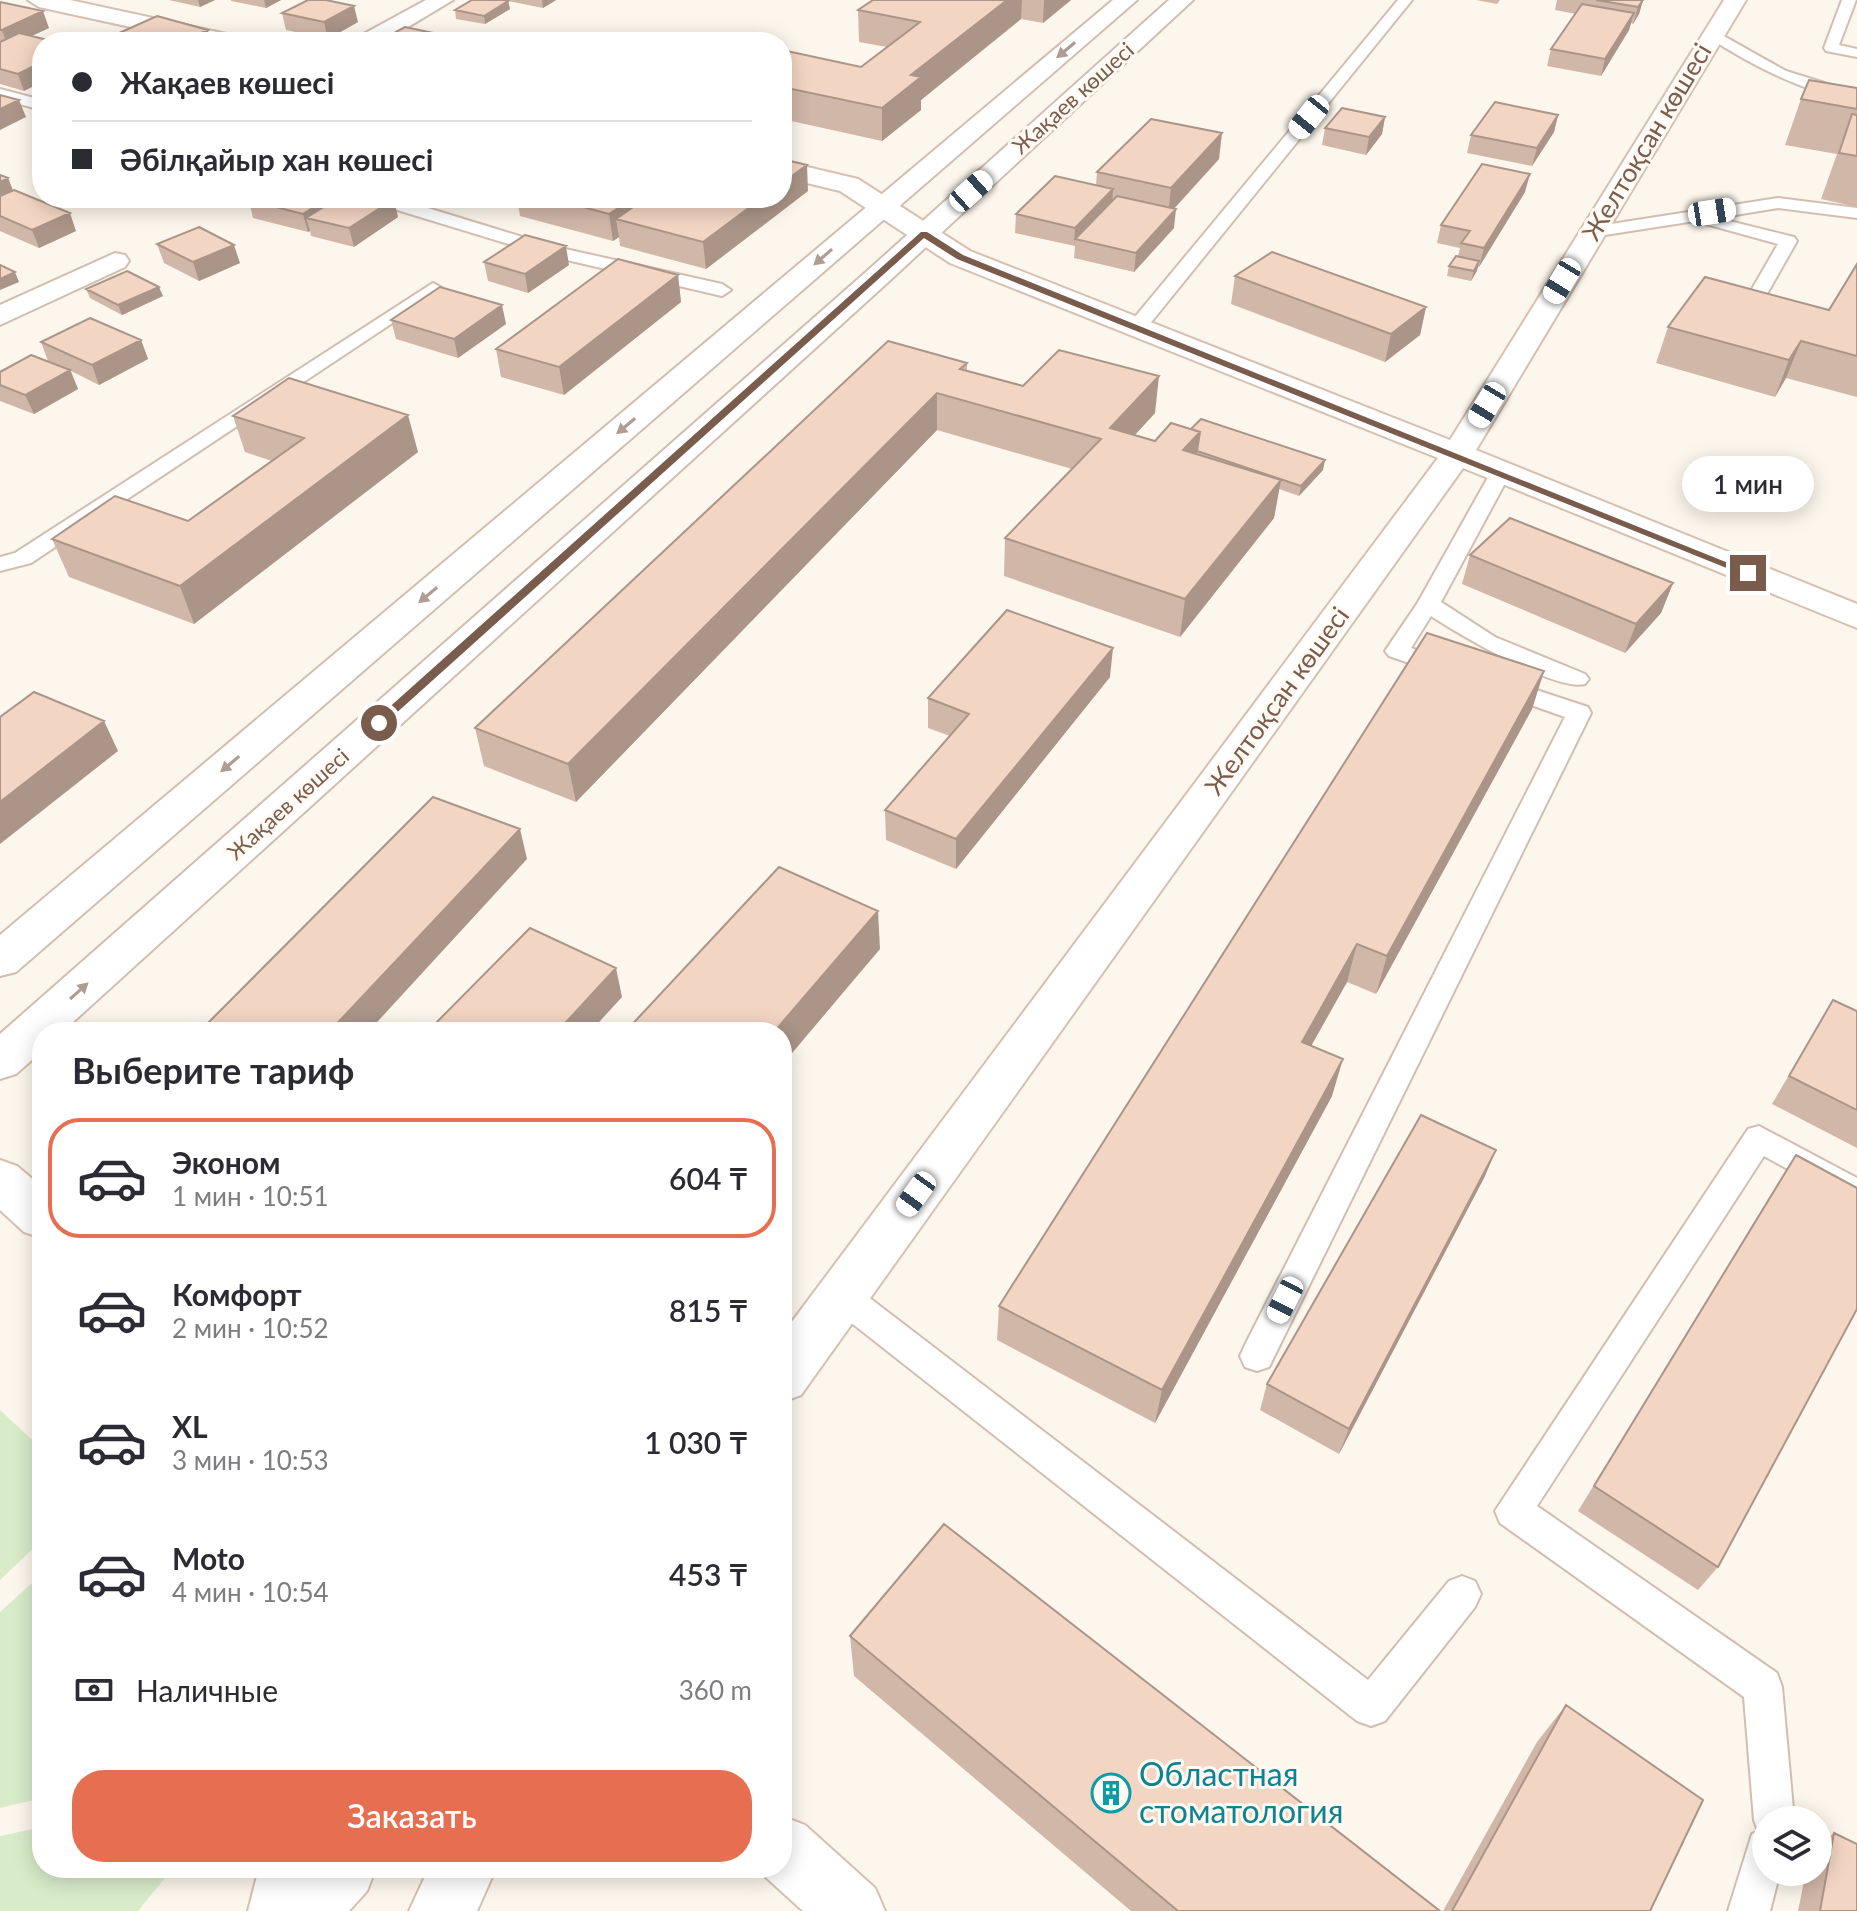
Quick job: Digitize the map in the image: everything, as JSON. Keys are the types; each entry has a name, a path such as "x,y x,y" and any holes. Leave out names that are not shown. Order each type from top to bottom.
{"street":[{"path":"384,32 442,0"},
{"name":"Жақаев көшесі","path":"0,960 1126,0"},
{"name":"Жақаев көшесі","path":"44,1022 1182,0"},
{"name":"Желтоқсан көшесі","path":"792,1358 842,1296 1457,454 1735,0"},
{"path":"56,2 187,32"},
{"path":"792,171 849,185 960,257 1857,617"},
{"path":"0,316 115,261"},
{"name":"Жақаев көшесі","path":"0,1061 32,1032"},
{"path":"0,1180 32,1208"},
{"path":"792,1857 852,1911"},
{"path":"281,1911 289,1878"},
{"path":"306,1911 335,1878"},
{"path":"442,1911 459,1878"}],"lane":[{"path":"1137,327 1405,0"},
{"path":"1849,0 1831,48 1857,53"},
{"path":"1837,32 1857,36"},
{"path":"1713,34 1773,73 1804,87 1857,98"},
{"path":"4,98 32,103"},
{"path":"1592,232 1778,203 1857,213"},
{"path":"410,208 547,250 722,290"},
{"path":"1689,216 1788,241 1746,315"},
{"path":"0,564 23,558 433,288"},
{"path":"1257,1356 1579,713 1397,651 1428,604 1501,472"},
{"path":"1428,604 1487,642 1577,679"},
{"path":"1773,1806 1763,1687 1513,1511 1759,1138 1857,1194"},
{"path":"842,1296 1371,1707 1462,1594"},
{"path":"1749,1911 1756,1886"}],"green space":[{"path":"0,1410 32,1440 32,1550 0,1580"},
{"path":"32,1583 32,1800 0,1808 0,1612"},
{"path":"32,1829 32,1878 165,1878 138,1911 0,1911 0,1836"}],"building":[{"path":"308,0 354,6 324,22 282,13"},
{"path":"472,0 508,1 484,16 455,10"},
{"path":"873,0 1007,0 911,75 921,77 882,108 792,89 792,52 861,67 920,22 858,10"},
{"path":"1596,0 1643,0 1638,7"},
{"path":"0,2 43,11 0,30"},
{"path":"1582,4 1634,13 1605,59 1551,49"},
{"path":"157,16 208,30 204,32 121,32"},
{"path":"405,27 428,32 396,32"},
{"path":"19,33 32,36 32,67 18,74 0,69 0,42"},
{"path":"1809,80 1857,88 1857,109 1801,99"},
{"path":"0,95 19,100 0,109"},
{"path":"1495,102 1558,115 1537,148 1471,135"},
{"path":"1342,108 1385,117 1369,137 1325,128"},
{"path":"1852,114 1857,115 1857,156 1839,153"},
{"path":"1151,119 1222,133 1171,188 1097,172"},
{"path":"792,161 807,165 792,176"},
{"path":"1482,164 1530,174 1484,248 1461,243 1470,231 1441,225"},
{"path":"1055,176 1113,189 1075,228 1016,214"},
{"path":"14,190 32,197 32,208 58,208 70,213 32,230 0,216 0,196"},
{"path":"1117,196 1176,209 1136,253 1075,239"},
{"path":"279,208 312,208 303,214"},
{"path":"322,208 380,208 349,228 306,218"},
{"path":"586,208 618,208 609,214"},
{"path":"632,208 749,208 703,242 616,219"},
{"path":"199,227 234,245 193,262 157,244"},
{"path":"525,235 566,246 525,274 484,262"},
{"path":"1272,252 1426,307 1391,334 1235,276"},
{"path":"1456,256 1479,261 1474,271 1449,266"},
{"path":"618,259 678,275 559,367 496,349"},
{"path":"1857,264 1857,356 1801,341 1789,360 1668,327 1705,277 1829,310"},
{"path":"0,265 15,272 0,279"},
{"path":"127,271 159,287 118,305 86,289"},
{"path":"440,287 502,305 454,339 391,320"},
{"path":"90,318 141,340 92,365 41,342"},
{"path":"888,341 967,363 960,369 1023,386 1059,350 1159,376 1110,428 1155,441 1171,423 1200,432 1183,450 1281,480 1185,599 1005,538 1101,439 937,393 568,764 475,728"},
{"path":"31,355 70,370 25,395 0,385 0,372"},
{"path":"289,378 408,415 180,586 52,539 115,496 188,521 304,438 233,416"},
{"path":"1201,419 1325,460 1301,486 1197,451 1200,432 1191,429"},
{"path":"1510,518 1673,583 1636,624 1470,555"},
{"path":"1007,610 1113,648 956,839 885,810 969,714 928,698"},
{"path":"1427,633 1544,671 1387,956 1357,944 1302,1042 1343,1059 1162,1390 999,1306"},
{"path":"34,692 104,721 0,802 0,717"},
{"path":"433,797 520,829 338,1022 209,1022"},
{"path":"779,867 878,911 783,1022 634,1022"},
{"path":"530,928 616,968 566,1022 437,1022"},
{"path":"1833,1000 1857,1011 1857,1110 1789,1076"},
{"path":"1421,1115 1496,1150 1349,1429 1267,1384"},
{"path":"1796,1155 1857,1188 1857,1309 1718,1567 1594,1486"},
{"name":"Областная стоматология","path":"944,1524 1440,1911 1178,1911 850,1636"},
{"path":"1566,1705 1703,1800 1650,1911 1452,1911"},
{"path":"1834,1833 1857,1844 1857,1911 1820,1911 1824,1886 1832,1886"}],"place":[{"name":"Областная стоматология","path":"1111,1793"}],"route":[{"path":"379,723 924,234 960,257 1748,573"}]}
